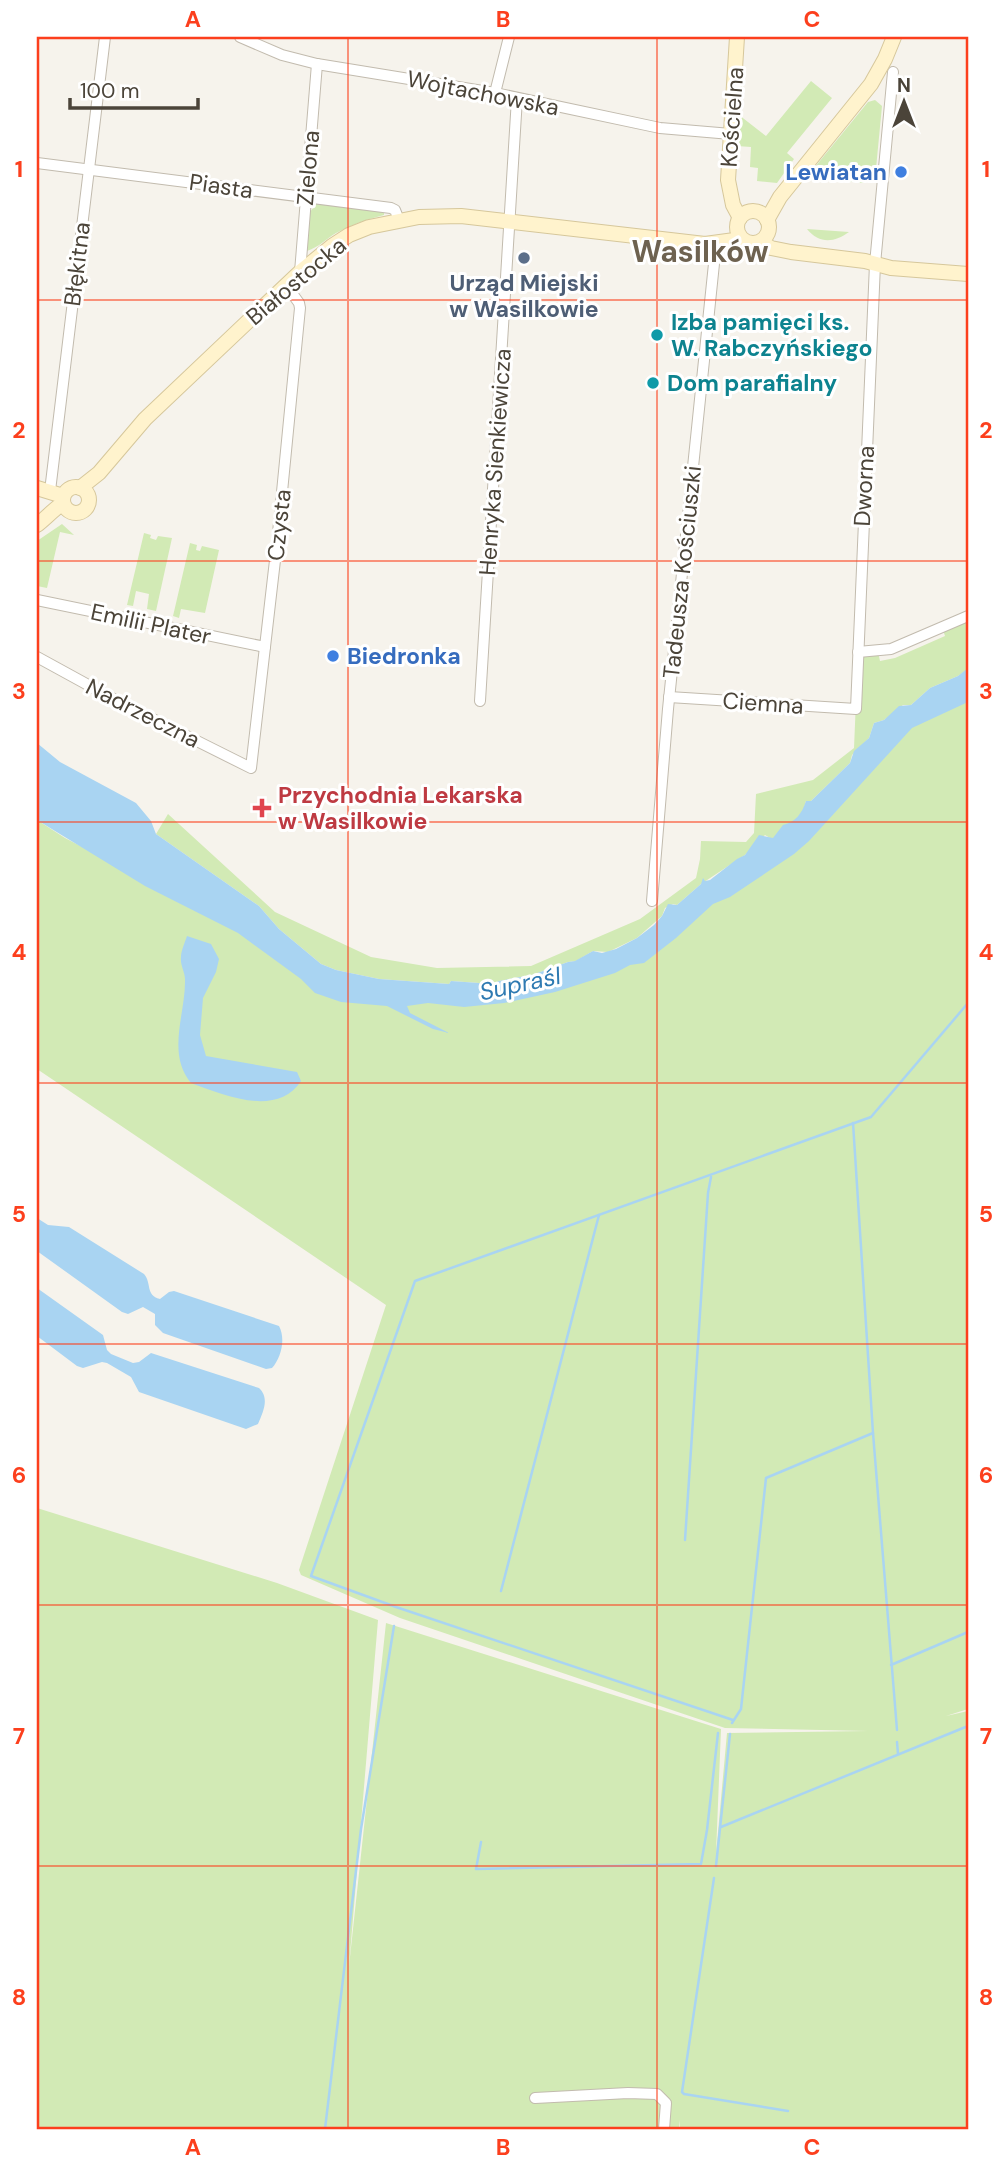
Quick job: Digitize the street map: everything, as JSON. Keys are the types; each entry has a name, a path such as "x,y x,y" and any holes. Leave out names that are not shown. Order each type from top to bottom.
{"main road":[{"name":"Kościelna","path":"737,37 728,180 731,197 753,226"},
{"path":"716,243 753,226 780,197 867,90 894,37"},
{"name":"Białostocka","path":"84,492 96,483 99,472 145,419 300,272 349,235 398,220 461,216 674,241 716,243"},
{"path":"753,226 782,250 891,268 968,274"},
{"path":"41,522 53,519 56,498 70,488 84,492 88,505 82,512 72,513 56,498"}],"street":[{"name":"Błękitna","path":"56,498 105,37"},
{"name":"Wojtachowska","path":"240,37 282,55 317,64 495,93 660,128 731,134"},
{"path":"495,93 509,37"},
{"name":"Zielona","path":"300,272 317,64"},
{"name":"Dworna","path":"856,709 875,264 893,72"},
{"name":"Henryka Sienkiewicza","path":"480,701 517,98"},
{"name":"Piasta","path":"37,163 391,208 395,210 398,220"},
{"name":"Tadeusza Kościuszki","path":"652,901 669,697 716,243"},
{"name":"Czysta","path":"251,768 300,308 286,285"},
{"name":"Emilii Plater","path":"37,600 265,648"},
{"path":"858,652 891,649 968,616"},
{"name":"Nadrzeczna","path":"37,657 121,703 251,768"},
{"name":"Ciemna","path":"669,697 856,709"},
{"path":"536,2098 652,2092 661,2096 666,2107 664,2129"}],"green space":[{"path":"811,81 832,98 787,153 794,159 777,183 757,181 758,168 750,167 751,147 737,146 739,115 766,136"},
{"path":"875,100 882,106 875,179 862,183 815,177 810,173 868,102"},
{"path":"316,204 384,212 384,215 347,227 307,251 310,212"},
{"path":"807,229 849,232 827,240 817,237"},
{"path":"62,524 74,535 60,532 47,588 37,586 37,541"},
{"path":"144,533 156,540 158,536 172,538 156,611 147,609 149,594 136,591 133,606 127,605"},
{"path":"190,543 197,545 196,550 200,551 202,546 219,550 205,613 181,609 179,618 173,616"},
{"path":"968,616 968,669 930,688 911,705 903,705 884,720 874,723 869,738 852,755 850,763 811,801 806,801 804,808 897,728 968,691 968,1709 946,1716 968,1711 968,2129 680,2129 680,2120 679,2129 37,2129 37,1508 277,1583 378,1620 349,1966 386,1623 721,1729 716,1854 727,1733 868,1731 725,1728 400,1618 301,1575 299,1570 386,1305 37,1069 37,820 65,838 245,931 323,989 478,995 610,963 770,838 765,835 745,855 701,884 677,905 665,908 662,916 637,938 608,952 593,951 576,961 493,984 451,981 449,984 379,979 321,964 279,929 259,906 156,834 168,814 275,912 371,957 437,968 531,966 640,919 696,878 701,841 746,842 754,833 756,794 813,780 854,748 858,652 878,652 880,661 895,658 945,636 942,627"}],"water":[{"name":"Supraśl","path":"968,668 968,702 912,728 809,841 730,897 713,904 644,963 630,965 615,973 555,992 504,1003 464,1007 428,1003 407,1006 410,1013 449,1033 433,1029 387,1006 341,1002 315,993 301,979 238,933 145,886 37,820 37,743 60,762 136,803 151,821 156,834 259,906 279,929 321,964 379,979 493,984 575,961 593,951 602,953 616,949 637,938 654,925 668,904 677,905 701,884 703,878 705,881 710,880 745,855 759,835 773,838 783,825 795,819 806,801 811,801 850,763 854,751 869,738 874,723 884,720 899,706 911,705 930,688 958,676"},
{"path":"187,936 211,944 219,959 216,972 203,998 200,1035 206,1056 297,1072 301,1081 291,1092 278,1099 249,1100 191,1083 184,1071 178,1046 185,992 181,955"},
{"path":"37,1218 48,1225 69,1227 144,1274 150,1292 155,1297 160,1299 174,1291 279,1326 282,1342 275,1364 266,1369 163,1333 155,1325 155,1314 143,1307 128,1314 122,1312 37,1251"},
{"path":"37,1288 103,1335 107,1350 111,1354 133,1363 151,1353 259,1388 265,1401 258,1424 246,1429 139,1392 131,1377 107,1363 83,1368 77,1366 37,1336"}],"waterway":[{"path":"733,1720 311,1576 415,1281 871,1117 968,1003"},
{"path":"853,1123 873,1433 897,1730"},
{"path":"685,1540 711,1177"},
{"path":"501,1591 599,1215"},
{"path":"732,1723 741,1709 766,1478 873,1433"},
{"path":"325,2129 361,1829 394,1626"},
{"path":"891,1665 968,1632"},
{"path":"721,1827 968,1726"},
{"path":"481,1842 476,1869 701,1864 718,1733"},
{"path":"716,1866 730,1734"},
{"path":"897,1742 898,1754"},
{"path":"714,1878 682,2092 788,2111"}],"place":[{"name":"Lewiatan","path":"901,172"},
{"name":"Urząd Miejski w Wasilkowie","path":"524,258"},
{"name":"Izba pamięci ks. W. Rabczyńskiego","path":"657,335"},
{"name":"Dom parafialny","path":"653,383"},
{"name":"Biedronka","path":"333,656"},
{"name":"Przychodnia Lekarska w Wasilkowie","path":"262,808"}],"district":[{"name":"Wasilków","path":"700,252"}]}
